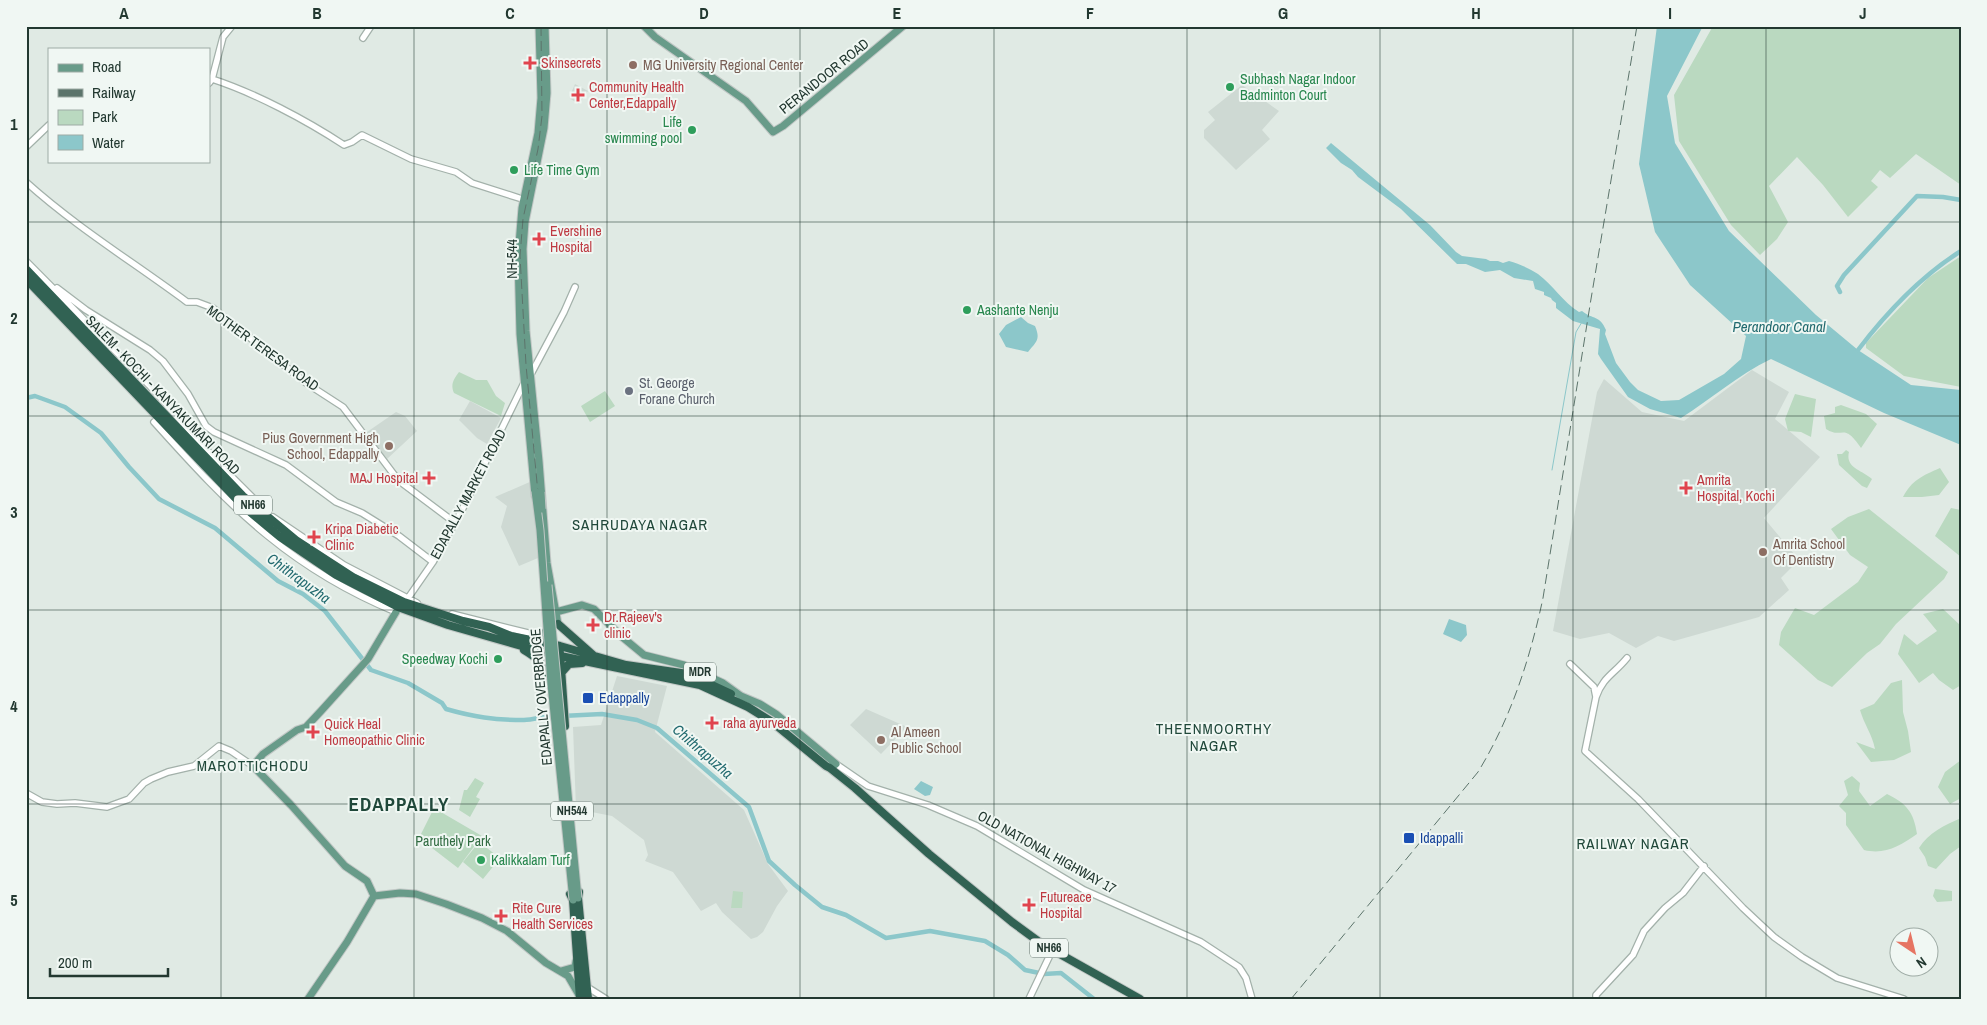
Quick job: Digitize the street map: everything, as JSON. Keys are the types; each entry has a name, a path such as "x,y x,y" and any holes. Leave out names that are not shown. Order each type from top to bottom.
{"highway":[{"name":"SALEM - KOCHI - KANYAKUMARI ROAD","path":"26,270 244,506 280,537 336,576 398,607 448,625 546,653 560,655"},
{"name":"SALEM - KOCHI - KANYAKUMARI ROAD","path":"26,279 156,420 269,519 296,540 327,557 379,591 529,640 560,646"},
{"path":"558,624 594,660"},
{"path":"529,640 542,634"},
{"path":"516,644 539,661 547,673 549,684"},
{"name":"NH544","path":"545,644 570,893 575,899 588,999"},
{"name":"NH544","path":"560,646 560,673 579,894 575,899 576,961 580,999"},
{"name":"NH66","path":"560,646 594,660 654,676 700,685 748,707 772,722 826,766 833,766"},
{"name":"NH66","path":"560,655 688,674 741,697 779,723 828,764 833,766 965,885 1042,944 1140,999"},
{"path":"560,673 569,664 594,660"}],"main road":[{"name":"NH-544","path":"527,384 530,375 523,250 541,98 539,26"},
{"name":"NH-544","path":"538,492 518,278 519,233 522,208 544,128 547,94 545,26"},
{"name":"PERANDOOR ROAD","path":"644,26 655,37 746,101 773,132 783,126 903,26"},
{"path":"538,492 547,563 558,624"},
{"path":"538,492 542,634 545,644"},
{"name":"EDAPALLY OVERBRIDGE","path":"538,492 550,684 575,899"},
{"name":"MDR","path":"556,612 574,606 589,607 644,655 684,665 710,676 724,683 741,697"},
{"path":"374,896 367,881 345,866 291,805 253,766 263,754 297,730 306,726 350,679 368,659 396,612"},
{"path":"374,896 400,893 416,894 482,918 509,933 546,963 561,971 571,981 580,999"},
{"path":"308,999 347,942 374,896"},
{"path":"561,971 574,967 576,961"}],"street":[{"path":"232,26 223,37 210,81 256,97 320,128 344,145 362,135 411,158 456,172 472,183 519,198"},
{"path":"363,38 371,26"},
{"path":"26,147 48,126"},
{"name":"MOTHER TERESA ROAD","path":"26,182 104,244 187,302 197,302 213,308 306,383 343,407 398,480 454,522"},
{"path":"26,261 149,385 189,432 262,507 327,557"},
{"path":"44,279 86,310 150,350 163,362 188,394 206,426 286,465 336,502 362,513 399,536 432,562"},
{"path":"530,375 564,312 575,287"},
{"name":"EDAPALLY MARKET ROAD","path":"406,601 432,562 527,384"},
{"path":"156,420 226,497 279,545 346,588 396,612"},
{"path":"406,601 446,613 542,634"},
{"path":"1627,658 1617,671 1601,683 1596,697 1585,751 1642,802 1742,908 1774,937 1837,978 1904,999"},
{"path":"1570,664 1594,687 1596,697"},
{"path":"26,793 42,802 100,807 112,806 129,799 151,779 168,772 187,770 219,746 231,751 253,766"},
{"name":"OLD NATIONAL HIGHWAY 17","path":"833,766 868,786 928,805 977,826 1084,890 1201,942 1239,966 1246,978 1252,999"},
{"path":"1596,999 1596,995 1632,955 1644,931 1665,908 1683,893 1704,866"},
{"path":"1029,999 1050,955"},
{"path":"587,987 606,999"}],"shaded area":[{"name":"Community Health Center,Edappally","path":"575,84 588,91 579,104 569,98"},
{"path":"1242,85 1279,111 1262,130 1270,139 1236,170 1204,138 1204,130 1215,120 1208,112"},
{"name":"Amrita Hospital, Kochi","path":"1752,370 1789,392 1775,419 1820,457 1764,518 1799,560 1781,578 1789,590 1759,617 1674,641 1658,636 1636,648 1609,633 1580,639 1553,631 1597,392 1604,379 1642,412 1684,421"},
{"path":"470,401 501,418 487,444 477,438 459,420"},
{"name":"Pius Government High School, Edappally","path":"396,412 405,416 417,431 387,459 367,432"},
{"path":"532,481 538,558 519,566 501,527 507,506 495,497"},
{"path":"617,676 667,686 655,732 744,810 768,864 788,891 777,906 763,932 757,937 751,939 722,912 716,903 701,911 673,872 645,861 648,855 644,840 612,816 576,809 573,727 601,725"},
{"name":"Al Ameen Public School","path":"866,709 907,727 881,754 850,725"}],"green space":[{"path":"1713,26 1961,26 1961,185 1916,154 1890,178 1880,170 1871,181 1878,187 1848,217 1823,185 1797,157 1769,186 1788,222 1777,239 1760,255 1731,225 1679,141 1674,95"},
{"path":"1961,256 1961,387 1904,376 1866,348 1866,343 1928,278"},
{"path":"459,372 476,380 487,380 496,396 505,403 501,416 454,393 454,379"},
{"path":"605,391 615,406 590,422 581,406"},
{"path":"1795,394 1816,399 1811,437 1801,432 1788,431 1785,419"},
{"path":"1841,405 1866,414 1877,424 1861,448 1850,435 1826,429 1824,416 1835,413 1835,407"},
{"path":"1846,450 1849,452 1848,457 1852,465 1872,479 1867,488 1862,486 1839,465 1837,454 1842,454"},
{"path":"1940,468 1949,482 1939,495 1903,497 1910,486 1918,479"},
{"path":"1951,508 1961,510 1961,557 1935,536"},
{"path":"1869,509 1948,572 1944,579 1896,624 1880,644 1867,653 1832,687 1818,680 1779,645 1781,632 1795,608 1814,615 1858,582 1868,567 1850,555 1831,529 1848,517"},
{"path":"1943,609 1961,626 1961,685 1953,690 1933,673 1919,683 1898,654 1904,634 1917,645 1937,631 1923,614"},
{"path":"1902,680 1903,712 1911,752 1894,760 1871,762 1856,742 1875,749 1860,710 1874,704 1891,683"},
{"path":"1961,760 1961,798 1950,804 1938,787 1945,772"},
{"path":"1852,776 1860,783 1859,791 1870,806 1887,794 1904,805 1914,820 1917,834 1886,850 1864,850 1846,825 1846,813 1839,806 1848,795 1844,781"},
{"path":"475,778 484,783 476,797 480,799 470,817 459,810 464,790 467,790"},
{"name":"Paruthely Park","path":"434,808 482,836 458,868 419,838"},
{"path":"1961,818 1961,846 1950,854 1936,869 1928,866 1919,848 1932,834"},
{"name":"Kalikkalam Turf","path":"479,842 500,858 483,879 463,862"},
{"path":"1935,889 1952,891 1952,901 1937,902 1933,896"},
{"path":"733,891 743,892 742,908 731,908"}],"water":[{"name":"Perandoor Canal","path":"1657,26 1703,26 1667,96 1675,143 1729,231 1816,315 1858,350 1911,385 1961,390 1961,445 1884,413 1771,359 1736,380 1681,418 1650,409 1628,397 1601,359 1598,354 1600,329 1573,321 1556,308 1556,303 1544,295 1544,292 1535,289 1533,281 1514,278 1500,270 1485,272 1466,264 1457,264 1401,209 1358,177 1326,148 1331,143 1430,225 1462,256 1503,263 1509,261 1524,266 1538,274 1573,308 1599,320 1604,325 1605,334 1616,363 1638,390 1661,401 1679,400 1724,374 1741,359 1746,336 1690,285 1655,232 1639,164"},
{"path":"1021,317 1035,326 1038,335 1037,340 1028,352 1006,347 999,334 1006,325"},
{"path":"1449,619 1466,625 1467,635 1461,642 1443,634"},
{"path":"921,781 933,787 930,795 925,796 914,789"}],"waterway":[{"path":"1840,292 1837,286 1844,275 1917,196 1961,200"},
{"path":"1858,350 1881,322 1918,283 1961,251"},
{"path":"1552,470 1576,332 1582,322"},
{"name":"Chithrapuzha","path":"26,398 35,396 65,407 101,433 159,499 215,528 278,581 303,594 325,611 371,670 408,683 442,703 446,709 456,712 484,718 513,720 555,716"},
{"name":"Chithrapuzha","path":"562,716 602,714 637,720 657,728 749,807 769,861 822,907 846,915 886,938 930,931 985,941 1008,955 1025,970 1044,974 1061,973 1094,999"}],"railway":[{"path":"541,26 542,116 538,149 523,219 520,256 526,365 539,504 554,707"},
{"path":"1291,999 1478,772 1490,752 1518,688 1543,598 1637,26"}],"place":[{"name":"Skinsecrets","path":"530,63"},
{"name":"MG University Regional Center","path":"633,65"},
{"name":"Subhash Nagar Indoor Badminton Court","path":"1230,87"},
{"name":"Community Health Center,Edappally","path":"578,95"},
{"name":"Life swimming pool","path":"692,130"},
{"name":"Life Time Gym","path":"514,170"},
{"name":"Evershine Hospital","path":"539,239"},
{"name":"Aashante Nenju","path":"967,310"},
{"name":"St. George Forane Church","path":"629,391"},
{"name":"Pius Government High School, Edappally","path":"389,446"},
{"name":"MAJ Hospital","path":"429,478"},
{"name":"Amrita Hospital, Kochi","path":"1686,488"},
{"name":"Kripa Diabetic Clinic","path":"314,537"},
{"name":"Amrita School Of Dentistry","path":"1763,552"},
{"name":"Dr.Rajeev's clinic","path":"593,625"},
{"name":"Speedway Kochi","path":"498,659"},
{"name":"Edappally","path":"588,698"},
{"name":"raha ayurveda","path":"712,723"},
{"name":"Quick Heal Homeopathic Clinic","path":"313,732"},
{"name":"Al Ameen Public School","path":"881,740"},
{"name":"Idappalli","path":"1409,838"},
{"name":"Kalikkalam Turf","path":"481,860"},
{"name":"Futureace Hospital","path":"1029,905"},
{"name":"Rite Cure Health Services","path":"501,916"}],"district":[{"name":"SAHRUDAYA NAGAR","path":"640,524"},
{"name":"THEENMOORTHY NAGAR","path":"1214,736"},
{"name":"MAROTTICHODU","path":"253,765"},
{"name":"EDAPPALLY","path":"399,804"},
{"name":"RAILWAY NAGAR","path":"1633,843"}]}
